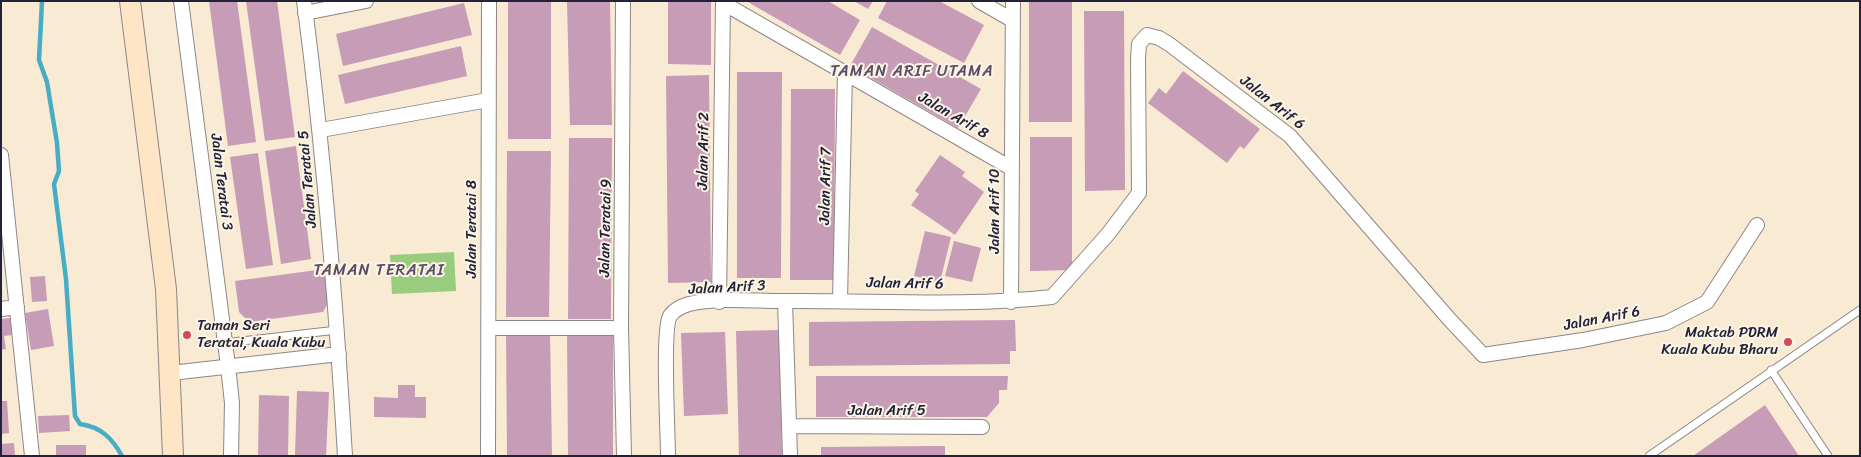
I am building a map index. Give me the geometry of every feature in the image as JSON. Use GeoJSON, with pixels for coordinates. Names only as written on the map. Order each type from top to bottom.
{"type":"FeatureCollection","features":[{"type":"Feature","properties":{"kind":"main road"},"geometry":{"type":"LineString","coordinates":[[130,1],[166,289],[173,456]]}},
{"type":"Feature","properties":{"kind":"street","name":"Jalan Teratai 3"},"geometry":{"type":"LineString","coordinates":[[181,1],[228,366],[232,403],[231,456]]}},
{"type":"Feature","properties":{"kind":"street"},"geometry":{"type":"LineString","coordinates":[[305,7],[366,1]]}},
{"type":"Feature","properties":{"kind":"street","name":"Jalan Teratai 8"},"geometry":{"type":"LineString","coordinates":[[488,456],[489,1]]}},
{"type":"Feature","properties":{"kind":"street","name":"Jalan Teratai 9"},"geometry":{"type":"LineString","coordinates":[[623,1],[621,328],[624,456]]}},
{"type":"Feature","properties":{"kind":"street"},"geometry":{"type":"LineString","coordinates":[[979,1],[1012,20]]}},
{"type":"Feature","properties":{"kind":"street","name":"Jalan Arif 10"},"geometry":{"type":"LineString","coordinates":[[1011,302],[1013,1]]}},
{"type":"Feature","properties":{"kind":"street","name":"Jalan Arif 8"},"geometry":{"type":"LineString","coordinates":[[723,2],[1011,168]]}},
{"type":"Feature","properties":{"kind":"street","name":"Jalan Arif 2"},"geometry":{"type":"LineString","coordinates":[[719,302],[723,2]]}},
{"type":"Feature","properties":{"kind":"street","name":"Jalan Teratai 5"},"geometry":{"type":"LineString","coordinates":[[305,7],[321,130],[339,354],[345,456]]}},
{"type":"Feature","properties":{"kind":"street","name":"Jalan Arif 6"},"geometry":{"type":"LineString","coordinates":[[840,300],[1011,302],[1052,297],[1108,234],[1139,193],[1138,59],[1139,44],[1146,35],[1159,38],[1169,44],[1290,136],[1450,320],[1483,355],[1583,340],[1666,323],[1707,302],[1757,225]]}},
{"type":"Feature","properties":{"kind":"street","name":"Jalan Arif 7"},"geometry":{"type":"LineString","coordinates":[[840,300],[845,73]]}},
{"type":"Feature","properties":{"kind":"street"},"geometry":{"type":"LineString","coordinates":[[321,130],[488,100]]}},
{"type":"Feature","properties":{"kind":"street"},"geometry":{"type":"LineString","coordinates":[[1,155],[32,456]]}},
{"type":"Feature","properties":{"kind":"street","name":"Jalan Arif 3"},"geometry":{"type":"LineString","coordinates":[[668,456],[666,341],[669,317],[677,309],[689,304],[719,302],[840,300]]}},
{"type":"Feature","properties":{"kind":"street"},"geometry":{"type":"LineString","coordinates":[[785,301],[791,426],[790,456]]}},
{"type":"Feature","properties":{"kind":"street"},"geometry":{"type":"LineString","coordinates":[[1,310],[17,308]]}},
{"type":"Feature","properties":{"kind":"street"},"geometry":{"type":"LineString","coordinates":[[488,328],[621,328]]}},
{"type":"Feature","properties":{"kind":"street"},"geometry":{"type":"LineString","coordinates":[[171,373],[339,354]]}},
{"type":"Feature","properties":{"kind":"street","name":"Jalan Arif 5"},"geometry":{"type":"LineString","coordinates":[[791,426],[982,427]]}},
{"type":"Feature","properties":{"kind":"lane"},"geometry":{"type":"LineString","coordinates":[[1649,456],[1860,310]]}},
{"type":"Feature","properties":{"kind":"lane"},"geometry":{"type":"LineString","coordinates":[[224,342],[337,330]]}},
{"type":"Feature","properties":{"kind":"lane"},"geometry":{"type":"LineString","coordinates":[[1771,370],[1828,456]]}},
{"type":"Feature","properties":{"kind":"green space"},"geometry":{"type":"Polygon","coordinates":[[[454,252],[456,291],[392,294],[390,255],[454,252]]]}},
{"type":"Feature","properties":{"kind":"building"},"geometry":{"type":"Polygon","coordinates":[[[209,1],[237,1],[256,142],[228,146],[209,1]]]}},
{"type":"Feature","properties":{"kind":"building"},"geometry":{"type":"Polygon","coordinates":[[[246,1],[277,1],[295,137],[265,141],[246,1]]]}},
{"type":"Feature","properties":{"kind":"building"},"geometry":{"type":"Polygon","coordinates":[[[508,1],[551,1],[551,139],[508,139],[508,1]]]}},
{"type":"Feature","properties":{"kind":"building"},"geometry":{"type":"Polygon","coordinates":[[[567,1],[610,1],[612,125],[570,125],[567,1]]]}},
{"type":"Feature","properties":{"kind":"building"},"geometry":{"type":"Polygon","coordinates":[[[668,1],[711,1],[711,65],[668,64],[668,1]]]}},
{"type":"Feature","properties":{"kind":"building"},"geometry":{"type":"Polygon","coordinates":[[[746,1],[828,1],[860,20],[840,55],[746,1]]]}},
{"type":"Feature","properties":{"kind":"building"},"geometry":{"type":"Polygon","coordinates":[[[854,1],[873,1],[868,9],[854,1]]]}},
{"type":"Feature","properties":{"kind":"building"},"geometry":{"type":"Polygon","coordinates":[[[887,1],[939,1],[984,25],[964,63],[878,18],[887,1]]]}},
{"type":"Feature","properties":{"kind":"building"},"geometry":{"type":"Polygon","coordinates":[[[1029,1],[1072,1],[1072,122],[1029,122],[1029,1]]]}},
{"type":"Feature","properties":{"kind":"building"},"geometry":{"type":"Polygon","coordinates":[[[464,3],[472,35],[343,66],[336,34],[464,3]]]}},
{"type":"Feature","properties":{"kind":"building"},"geometry":{"type":"Polygon","coordinates":[[[1084,11],[1124,11],[1125,190],[1085,191],[1084,11]]]}},
{"type":"Feature","properties":{"kind":"building"},"geometry":{"type":"Polygon","coordinates":[[[872,27],[981,89],[958,128],[850,66],[872,27]]]}},
{"type":"Feature","properties":{"kind":"building"},"geometry":{"type":"Polygon","coordinates":[[[461,46],[467,76],[345,104],[338,75],[461,46]]]}},
{"type":"Feature","properties":{"kind":"building"},"geometry":{"type":"Polygon","coordinates":[[[1183,71],[1260,129],[1244,149],[1240,146],[1227,163],[1148,103],[1159,88],[1166,94],[1183,71]]]}},
{"type":"Feature","properties":{"kind":"building"},"geometry":{"type":"Polygon","coordinates":[[[737,72],[782,72],[781,278],[737,278],[737,72]]]}},
{"type":"Feature","properties":{"kind":"building"},"geometry":{"type":"Polygon","coordinates":[[[709,75],[711,282],[668,283],[666,76],[709,75]]]}},
{"type":"Feature","properties":{"kind":"building"},"geometry":{"type":"Polygon","coordinates":[[[791,89],[835,89],[834,280],[790,280],[791,89]]]}},
{"type":"Feature","properties":{"kind":"building"},"geometry":{"type":"Polygon","coordinates":[[[1030,137],[1072,137],[1072,270],[1030,271],[1030,137]]]}},
{"type":"Feature","properties":{"kind":"building"},"geometry":{"type":"Polygon","coordinates":[[[569,138],[612,138],[611,319],[568,319],[569,138]]]}},
{"type":"Feature","properties":{"kind":"building"},"geometry":{"type":"Polygon","coordinates":[[[296,146],[311,259],[281,264],[265,151],[296,146]]]}},
{"type":"Feature","properties":{"kind":"building"},"geometry":{"type":"Polygon","coordinates":[[[507,151],[551,151],[549,317],[506,317],[507,151]]]}},
{"type":"Feature","properties":{"kind":"building"},"geometry":{"type":"Polygon","coordinates":[[[258,153],[273,265],[246,269],[230,157],[258,153]]]}},
{"type":"Feature","properties":{"kind":"building"},"geometry":{"type":"Polygon","coordinates":[[[940,155],[965,172],[962,176],[984,192],[955,235],[911,205],[919,194],[915,191],[940,155]]]}},
{"type":"Feature","properties":{"kind":"building"},"geometry":{"type":"Polygon","coordinates":[[[925,231],[951,237],[940,282],[914,276],[925,231]]]}},
{"type":"Feature","properties":{"kind":"building"},"geometry":{"type":"Polygon","coordinates":[[[954,241],[981,248],[972,282],[945,276],[954,241]]]}},
{"type":"Feature","properties":{"kind":"building"},"geometry":{"type":"Polygon","coordinates":[[[325,269],[329,301],[323,312],[249,322],[239,312],[235,281],[325,269]]]}},
{"type":"Feature","properties":{"kind":"building"},"geometry":{"type":"Polygon","coordinates":[[[45,276],[47,301],[32,302],[30,277],[45,276]]]}},
{"type":"Feature","properties":{"kind":"building"},"geometry":{"type":"Polygon","coordinates":[[[48,309],[54,346],[31,350],[25,313],[48,309]]]}},
{"type":"Feature","properties":{"kind":"building"},"geometry":{"type":"Polygon","coordinates":[[[10,318],[12,335],[4,336],[6,349],[1,350],[1,319],[10,318]]]}},
{"type":"Feature","properties":{"kind":"building"},"geometry":{"type":"Polygon","coordinates":[[[1015,320],[1016,351],[1010,351],[1010,364],[809,366],[809,322],[1015,320]]]}},
{"type":"Feature","properties":{"kind":"building"},"geometry":{"type":"Polygon","coordinates":[[[779,330],[782,456],[739,456],[736,331],[779,330]]]}},
{"type":"Feature","properties":{"kind":"building"},"geometry":{"type":"Polygon","coordinates":[[[506,331],[550,331],[552,456],[507,456],[506,331]]]}},
{"type":"Feature","properties":{"kind":"building"},"geometry":{"type":"Polygon","coordinates":[[[613,331],[613,456],[568,456],[567,332],[613,331]]]}},
{"type":"Feature","properties":{"kind":"building"},"geometry":{"type":"Polygon","coordinates":[[[725,332],[728,414],[684,416],[681,333],[725,332]]]}},
{"type":"Feature","properties":{"kind":"building"},"geometry":{"type":"Polygon","coordinates":[[[816,376],[1008,376],[1007,390],[999,390],[999,403],[987,417],[816,417],[816,376]]]}},
{"type":"Feature","properties":{"kind":"building"},"geometry":{"type":"Polygon","coordinates":[[[398,385],[415,385],[415,397],[426,397],[426,418],[374,417],[374,397],[398,398],[398,385]]]}},
{"type":"Feature","properties":{"kind":"building"},"geometry":{"type":"Polygon","coordinates":[[[297,391],[329,392],[326,456],[295,456],[297,391]]]}},
{"type":"Feature","properties":{"kind":"building"},"geometry":{"type":"Polygon","coordinates":[[[259,395],[289,396],[288,456],[258,456],[259,395]]]}},
{"type":"Feature","properties":{"kind":"building"},"geometry":{"type":"Polygon","coordinates":[[[1,401],[7,401],[9,433],[1,434],[1,401]]]}},
{"type":"Feature","properties":{"kind":"building"},"geometry":{"type":"Polygon","coordinates":[[[1765,405],[1799,456],[1693,456],[1765,405]]]}},
{"type":"Feature","properties":{"kind":"building"},"geometry":{"type":"Polygon","coordinates":[[[69,415],[70,431],[39,433],[38,416],[69,415]]]}},
{"type":"Feature","properties":{"kind":"building"},"geometry":{"type":"Polygon","coordinates":[[[14,443],[15,456],[1,456],[1,444],[14,443]]]}},
{"type":"Feature","properties":{"kind":"building"},"geometry":{"type":"Polygon","coordinates":[[[56,445],[86,445],[86,456],[56,456],[56,445]]]}},
{"type":"Feature","properties":{"kind":"building"},"geometry":{"type":"Polygon","coordinates":[[[945,446],[945,456],[821,456],[821,447],[945,446]]]}},
{"type":"Feature","properties":{"kind":"waterway"},"geometry":{"type":"LineString","coordinates":[[42,1],[39,60],[47,82],[57,143],[59,171],[54,184],[66,279],[75,416],[80,424],[87,425],[105,434],[122,456]]}},
{"type":"Feature","properties":{"kind":"place","name":"Taman Seri Teratai, Kuala Kubu"},"geometry":{"type":"Point","coordinates":[187,335]}},
{"type":"Feature","properties":{"kind":"place","name":"Maktab PDRM Kuala Kubu Bharu"},"geometry":{"type":"Point","coordinates":[1788,342]}},
{"type":"Feature","properties":{"kind":"district","name":"TAMAN ARIF UTAMA"},"geometry":{"type":"Point","coordinates":[912,72]}},
{"type":"Feature","properties":{"kind":"district","name":"TAMAN TERATAI"},"geometry":{"type":"Point","coordinates":[379,271]}}]}
